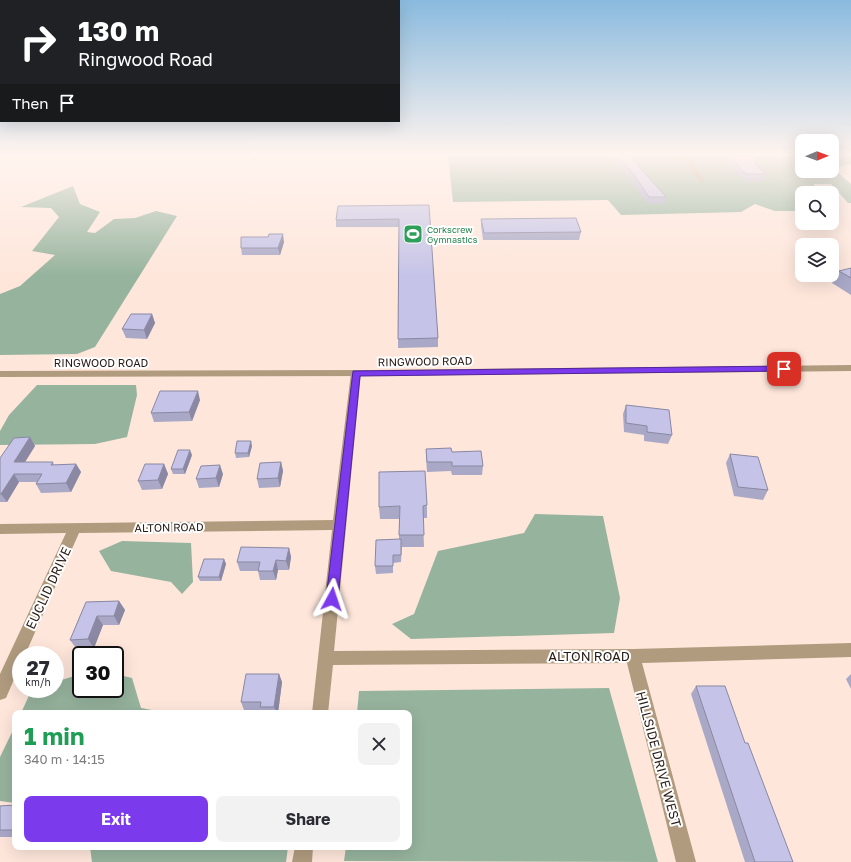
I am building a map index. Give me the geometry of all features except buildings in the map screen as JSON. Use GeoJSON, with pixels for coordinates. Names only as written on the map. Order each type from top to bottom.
{"type":"FeatureCollection","features":[{"type":"Feature","properties":{"kind":"street","name":"RINGWOOD ROAD"},"geometry":{"type":"LineString","coordinates":[[0,374],[356,373],[851,368]]}},
{"type":"Feature","properties":{"kind":"street"},"geometry":{"type":"LineString","coordinates":[[320,710],[356,373]]}},
{"type":"Feature","properties":{"kind":"street","name":"ALTON ROAD"},"geometry":{"type":"LineString","coordinates":[[0,529],[339,525]]}},
{"type":"Feature","properties":{"kind":"street","name":"EUCLID DRIVE"},"geometry":{"type":"LineString","coordinates":[[0,692],[75,528]]}},
{"type":"Feature","properties":{"kind":"street","name":"ALTON ROAD"},"geometry":{"type":"LineString","coordinates":[[326,658],[633,656],[851,650]]}},
{"type":"Feature","properties":{"kind":"street","name":"HILLSIDE DRIVE WEST"},"geometry":{"type":"LineString","coordinates":[[633,656],[686,862]]}},
{"type":"Feature","properties":{"kind":"street"},"geometry":{"type":"LineString","coordinates":[[302,862],[304,850]]}},
{"type":"Feature","properties":{"kind":"green space"},"geometry":{"type":"Polygon","coordinates":[[[50,195],[77,195],[80,204],[100,212],[87,232],[95,233],[114,219],[135,218],[156,211],[177,216],[95,347],[77,354],[0,355],[0,294],[20,286],[55,255],[32,251],[59,217],[51,208],[21,207],[50,195]]]}},
{"type":"Feature","properties":{"kind":"green space"},"geometry":{"type":"Polygon","coordinates":[[[452,195],[795,195],[795,211],[775,211],[755,204],[741,212],[621,215],[608,200],[453,202],[452,195]]]}},
{"type":"Feature","properties":{"kind":"green space"},"geometry":{"type":"Polygon","coordinates":[[[841,195],[851,195],[851,203],[848,203],[841,195]]]}},
{"type":"Feature","properties":{"kind":"green space"},"geometry":{"type":"Polygon","coordinates":[[[37,385],[136,385],[137,395],[127,437],[95,444],[0,445],[0,431],[9,415],[37,385]]]}},
{"type":"Feature","properties":{"kind":"green space"},"geometry":{"type":"Polygon","coordinates":[[[535,514],[603,516],[620,598],[614,633],[411,639],[392,624],[414,614],[438,551],[524,533],[535,514]]]}},
{"type":"Feature","properties":{"kind":"green space"},"geometry":{"type":"Polygon","coordinates":[[[122,541],[191,543],[193,582],[182,594],[171,582],[111,571],[99,551],[122,541]]]}},
{"type":"Feature","properties":{"kind":"green space"},"geometry":{"type":"Polygon","coordinates":[[[124,676],[132,678],[141,708],[152,710],[22,710],[28,698],[64,698],[64,679],[72,677],[72,698],[124,698],[124,676]]]}},
{"type":"Feature","properties":{"kind":"green space"},"geometry":{"type":"Polygon","coordinates":[[[609,688],[658,862],[344,861],[346,850],[412,850],[412,710],[357,710],[359,691],[609,688]]]}},
{"type":"Feature","properties":{"kind":"green space"},"geometry":{"type":"Polygon","coordinates":[[[12,732],[12,803],[0,801],[0,757],[12,732]]]}},
{"type":"Feature","properties":{"kind":"green space"},"geometry":{"type":"Polygon","coordinates":[[[90,850],[288,850],[286,862],[92,862],[90,850]]]}},
{"type":"Feature","properties":{"kind":"place","name":"Corkscrew Gymnastics"},"geometry":{"type":"Point","coordinates":[413,234]}},
{"type":"Feature","properties":{"kind":"route"},"geometry":{"type":"LineString","coordinates":[[332,599],[356,373],[784,369]]}}]}
